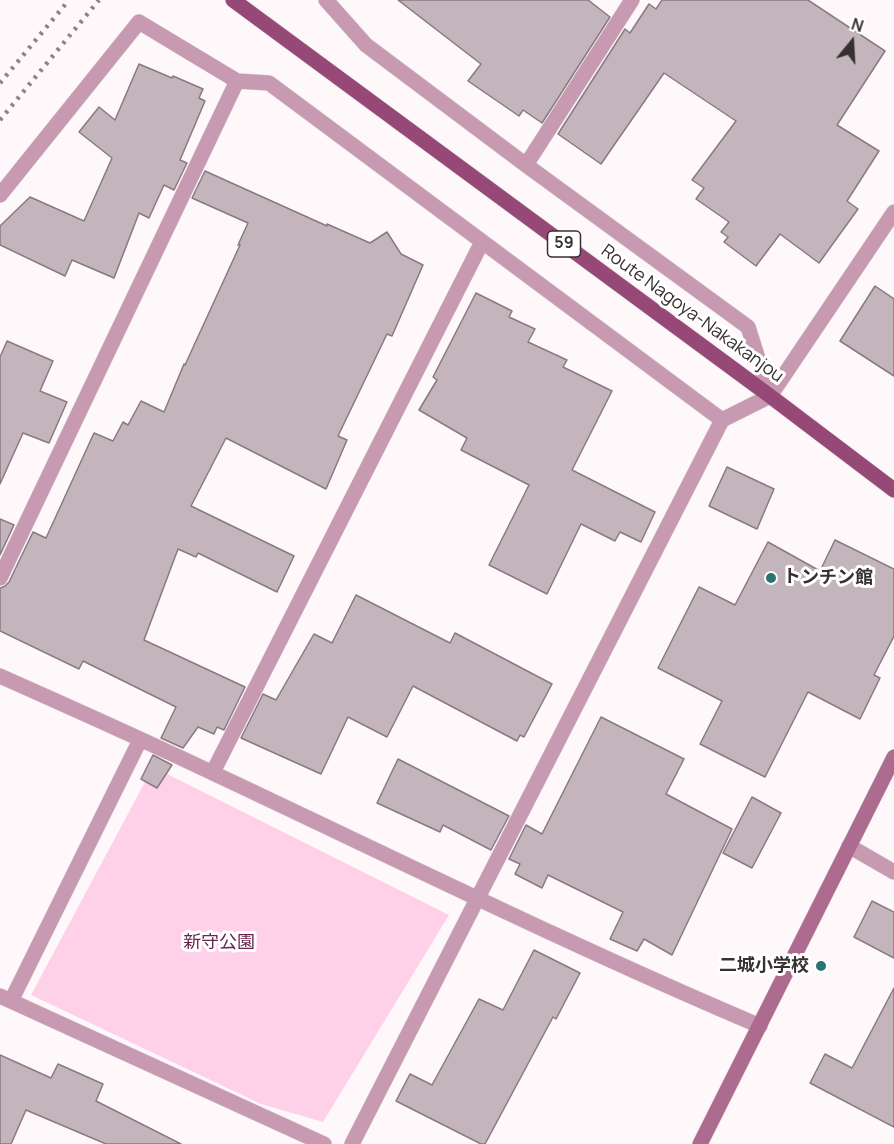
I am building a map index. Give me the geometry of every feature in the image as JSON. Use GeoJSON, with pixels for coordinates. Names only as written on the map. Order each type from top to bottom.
{"type":"FeatureCollection","features":[{"type":"Feature","properties":{"kind":"main road","name":"Route Nagoya-Nakakanjou"},"geometry":{"type":"LineString","coordinates":[[233,0],[894,490]]}},
{"type":"Feature","properties":{"kind":"street"},"geometry":{"type":"LineString","coordinates":[[326,0],[366,45],[748,327],[770,396]]}},
{"type":"Feature","properties":{"kind":"street"},"geometry":{"type":"LineString","coordinates":[[526,165],[632,0]]}},
{"type":"Feature","properties":{"kind":"street"},"geometry":{"type":"LineString","coordinates":[[0,195],[139,22],[237,81],[268,83],[723,420]]}},
{"type":"Feature","properties":{"kind":"street"},"geometry":{"type":"LineString","coordinates":[[0,578],[237,81]]}},
{"type":"Feature","properties":{"kind":"street"},"geometry":{"type":"LineString","coordinates":[[352,1144],[723,420],[770,396],[894,212]]}},
{"type":"Feature","properties":{"kind":"street"},"geometry":{"type":"LineString","coordinates":[[213,772],[482,242]]}},
{"type":"Feature","properties":{"kind":"street"},"geometry":{"type":"LineString","coordinates":[[0,676],[213,772],[712,1006],[760,1026]]}},
{"type":"Feature","properties":{"kind":"street"},"geometry":{"type":"LineString","coordinates":[[140,740],[6,998],[324,1144]]}},
{"type":"Feature","properties":{"kind":"street"},"geometry":{"type":"LineString","coordinates":[[700,1144],[894,757]]}},
{"type":"Feature","properties":{"kind":"street"},"geometry":{"type":"LineString","coordinates":[[849,846],[894,872]]}},
{"type":"Feature","properties":{"kind":"green space","name":"新守公園"},"geometry":{"type":"Polygon","coordinates":[[[153,767],[449,915],[323,1122],[261,1104],[31,995],[153,767]]]}},
{"type":"Feature","properties":{"kind":"building"},"geometry":{"type":"Polygon","coordinates":[[[398,0],[588,0],[610,17],[542,123],[523,110],[519,116],[468,81],[481,64],[398,0]]]}},
{"type":"Feature","properties":{"kind":"building"},"geometry":{"type":"Polygon","coordinates":[[[662,0],[808,0],[885,51],[837,125],[879,151],[847,201],[858,209],[819,263],[780,234],[756,266],[724,242],[728,237],[721,232],[729,222],[696,199],[704,188],[692,180],[736,121],[664,73],[601,164],[558,134],[625,29],[630,33],[649,4],[656,9],[662,0]]]}},
{"type":"Feature","properties":{"kind":"building"},"geometry":{"type":"Polygon","coordinates":[[[139,64],[203,89],[199,98],[205,101],[180,160],[187,163],[174,190],[164,185],[149,218],[139,213],[114,278],[72,260],[65,276],[0,245],[0,226],[30,197],[84,221],[112,158],[79,132],[99,107],[115,120],[139,64]]]}},
{"type":"Feature","properties":{"kind":"building"},"geometry":{"type":"Polygon","coordinates":[[[205,171],[370,243],[387,232],[401,254],[423,265],[392,336],[387,334],[338,436],[347,440],[326,489],[226,438],[191,506],[294,556],[277,592],[198,553],[196,557],[178,549],[144,640],[245,687],[224,730],[217,727],[214,734],[198,727],[183,748],[161,738],[176,707],[83,661],[79,669],[0,631],[0,588],[9,582],[33,532],[46,538],[94,433],[113,441],[123,422],[128,425],[141,401],[164,412],[248,223],[192,198],[205,171]]]}},
{"type":"Feature","properties":{"kind":"building"},"geometry":{"type":"Polygon","coordinates":[[[875,286],[894,299],[894,376],[840,341],[875,286]]]}},
{"type":"Feature","properties":{"kind":"building"},"geometry":{"type":"Polygon","coordinates":[[[476,293],[512,311],[509,317],[535,329],[528,342],[567,360],[563,367],[612,391],[572,470],[655,512],[641,542],[620,532],[615,541],[581,524],[547,594],[489,565],[529,485],[461,450],[467,438],[419,410],[437,380],[433,377],[476,293]]]}},
{"type":"Feature","properties":{"kind":"building"},"geometry":{"type":"Polygon","coordinates":[[[7,341],[53,361],[40,391],[67,402],[49,443],[23,433],[0,484],[0,357],[7,341]]]}},
{"type":"Feature","properties":{"kind":"building"},"geometry":{"type":"Polygon","coordinates":[[[727,467],[774,489],[757,529],[709,506],[727,467]]]}},
{"type":"Feature","properties":{"kind":"building"},"geometry":{"type":"Polygon","coordinates":[[[0,519],[14,525],[0,555],[0,519]]]}},
{"type":"Feature","properties":{"kind":"building"},"geometry":{"type":"Polygon","coordinates":[[[835,540],[894,569],[894,636],[874,675],[880,678],[860,719],[808,692],[765,777],[700,744],[722,701],[658,668],[699,587],[735,605],[768,542],[820,571],[835,540]]]}},
{"type":"Feature","properties":{"kind":"building"},"geometry":{"type":"Polygon","coordinates":[[[356,595],[450,643],[455,633],[552,684],[524,737],[520,735],[517,741],[413,686],[387,737],[348,717],[321,774],[241,738],[263,694],[276,700],[314,634],[332,643],[356,595]]]}},
{"type":"Feature","properties":{"kind":"building"},"geometry":{"type":"Polygon","coordinates":[[[601,717],[684,759],[666,794],[732,829],[672,955],[644,939],[637,951],[610,939],[623,912],[548,875],[542,888],[515,874],[520,864],[509,859],[526,825],[542,834],[601,717]]]}},
{"type":"Feature","properties":{"kind":"building"},"geometry":{"type":"Polygon","coordinates":[[[153,755],[172,765],[157,788],[141,779],[153,755]]]}},
{"type":"Feature","properties":{"kind":"building"},"geometry":{"type":"Polygon","coordinates":[[[398,759],[509,816],[491,850],[443,825],[440,832],[377,803],[398,759]]]}},
{"type":"Feature","properties":{"kind":"building"},"geometry":{"type":"Polygon","coordinates":[[[752,797],[781,813],[752,868],[723,853],[752,797]]]}},
{"type":"Feature","properties":{"kind":"building"},"geometry":{"type":"Polygon","coordinates":[[[872,901],[894,912],[894,958],[854,937],[872,901]]]}},
{"type":"Feature","properties":{"kind":"building"},"geometry":{"type":"Polygon","coordinates":[[[534,950],[580,973],[556,1019],[553,1017],[485,1144],[396,1101],[410,1074],[432,1085],[479,999],[503,1010],[534,950]]]}},
{"type":"Feature","properties":{"kind":"building"},"geometry":{"type":"Polygon","coordinates":[[[894,988],[894,1127],[810,1083],[825,1054],[852,1068],[894,988]]]}},
{"type":"Feature","properties":{"kind":"building"},"geometry":{"type":"Polygon","coordinates":[[[0,1055],[51,1078],[58,1064],[103,1084],[96,1101],[181,1144],[106,1144],[26,1110],[11,1144],[0,1144],[0,1055]]]}},
{"type":"Feature","properties":{"kind":"railway"},"geometry":{"type":"LineString","coordinates":[[0,83],[69,0]]}},
{"type":"Feature","properties":{"kind":"railway"},"geometry":{"type":"LineString","coordinates":[[0,120],[99,0]]}},
{"type":"Feature","properties":{"kind":"place","name":"トンチン館"},"geometry":{"type":"Point","coordinates":[771,578]}},
{"type":"Feature","properties":{"kind":"place","name":"二城小学校"},"geometry":{"type":"Point","coordinates":[821,966]}}]}
